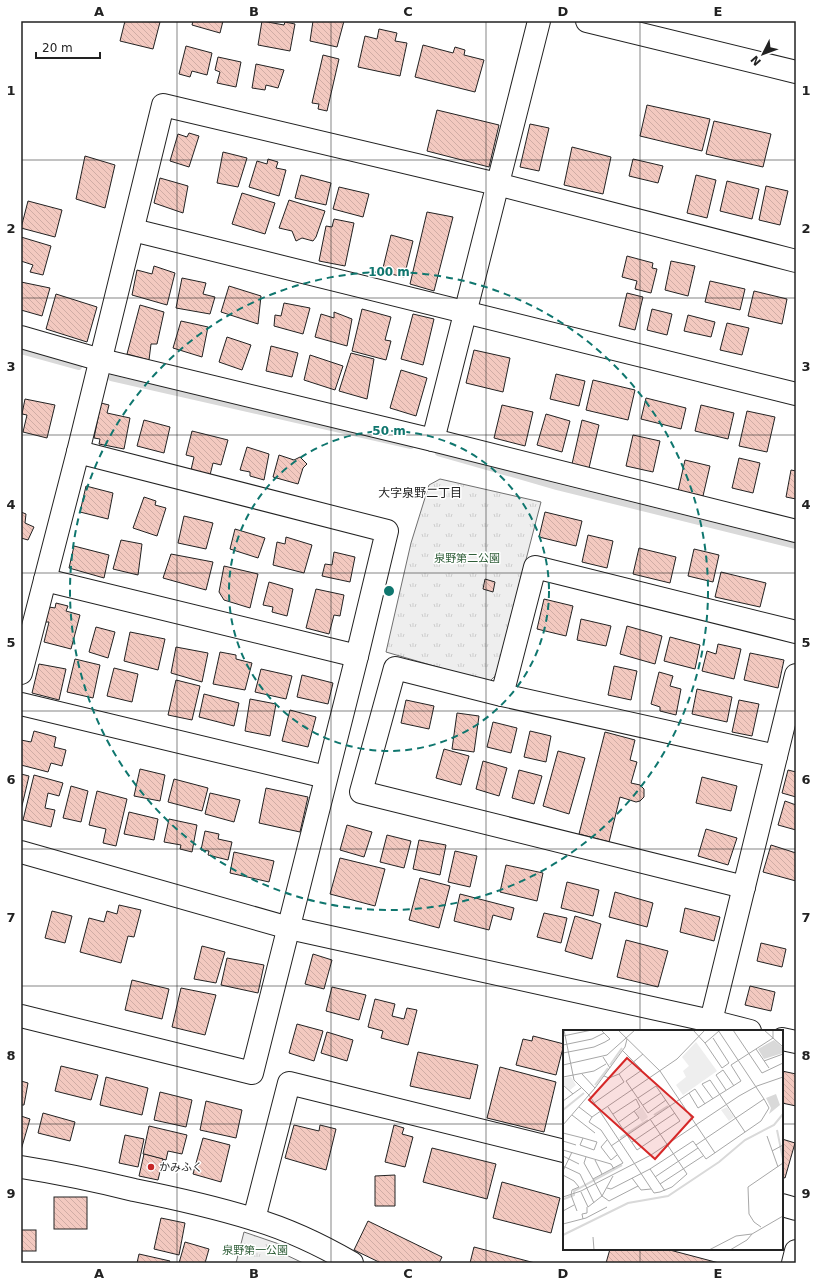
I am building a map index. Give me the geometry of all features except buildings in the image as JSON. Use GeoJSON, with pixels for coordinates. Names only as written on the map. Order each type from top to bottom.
{"type":"FeatureCollection","features":[{"type":"Feature","properties":{"kind":"street"},"geometry":{"type":"LineString","coordinates":[[432,440],[539,21]]}},
{"type":"Feature","properties":{"kind":"street"},"geometry":{"type":"LineString","coordinates":[[587,21],[796,72]]}},
{"type":"Feature","properties":{"kind":"street"},"geometry":{"type":"LineString","coordinates":[[21,673],[101,360],[163,105],[497,184],[796,261]]}},
{"type":"Feature","properties":{"kind":"street"},"geometry":{"type":"LineString","coordinates":[[133,230],[796,394]]}},
{"type":"Feature","properties":{"kind":"street"},"geometry":{"type":"LineString","coordinates":[[21,337],[101,360],[432,440],[796,531]]}},
{"type":"Feature","properties":{"kind":"street"},"geometry":{"type":"LineString","coordinates":[[21,1016],[252,1073],[387,531],[78,452]]}},
{"type":"Feature","properties":{"kind":"street"},"geometry":{"type":"LineString","coordinates":[[502,695],[535,567],[796,632]]}},
{"type":"Feature","properties":{"kind":"street"},"geometry":{"type":"LineString","coordinates":[[45,580],[357,656]]}},
{"type":"Feature","properties":{"kind":"street"},"geometry":{"type":"LineString","coordinates":[[744,887],[361,792],[395,668],[502,695],[776,756]]}},
{"type":"Feature","properties":{"kind":"street"},"geometry":{"type":"LineString","coordinates":[[711,1021],[796,675]]}},
{"type":"Feature","properties":{"kind":"street"},"geometry":{"type":"LineString","coordinates":[[21,704],[326,777]]}},
{"type":"Feature","properties":{"kind":"street"},"geometry":{"type":"LineString","coordinates":[[21,852],[289,928],[746,1030]]}},
{"type":"Feature","properties":{"kind":"street"},"geometry":{"type":"LineString","coordinates":[[783,1039],[796,1042]]}},
{"type":"Feature","properties":{"kind":"street"},"geometry":{"type":"LineString","coordinates":[[254,1219],[289,1083],[563,1151]]}},
{"type":"Feature","properties":{"kind":"street"},"geometry":{"type":"LineString","coordinates":[[21,1167],[49,1171],[182,1200],[254,1219],[304,1239],[352,1263]]}},
{"type":"Feature","properties":{"kind":"street"},"geometry":{"type":"LineString","coordinates":[[783,1205],[796,1209]]}},
{"type":"Feature","properties":{"kind":"street"},"geometry":{"type":"LineString","coordinates":[[793,1263],[796,1251]]}},
{"type":"Feature","properties":{"kind":"green space","name":"泉野第二公園"},"geometry":{"type":"Polygon","coordinates":[[[440,479],[541,502],[496,675],[489,682],[386,652],[411,543],[429,485],[440,479]]]}},
{"type":"Feature","properties":{"kind":"green space","name":"泉野第一公園"},"geometry":{"type":"Polygon","coordinates":[[[244,1232],[285,1246],[282,1253],[303,1263],[236,1263],[244,1232]]]}},
{"type":"Feature","properties":{"kind":"waterway"},"geometry":{"type":"LineString","coordinates":[[21,351],[79,367]]}},
{"type":"Feature","properties":{"kind":"waterway"},"geometry":{"type":"LineString","coordinates":[[111,378],[411,446]]}},
{"type":"Feature","properties":{"kind":"waterway"},"geometry":{"type":"LineString","coordinates":[[438,453],[557,487],[796,546]]}},
{"type":"Feature","properties":{"kind":"place","name":"かみふく"},"geometry":{"type":"Point","coordinates":[151,1167]}},
{"type":"Feature","properties":{"kind":"district","name":"大字泉野二丁目"},"geometry":{"type":"Point","coordinates":[420,493]}}]}
